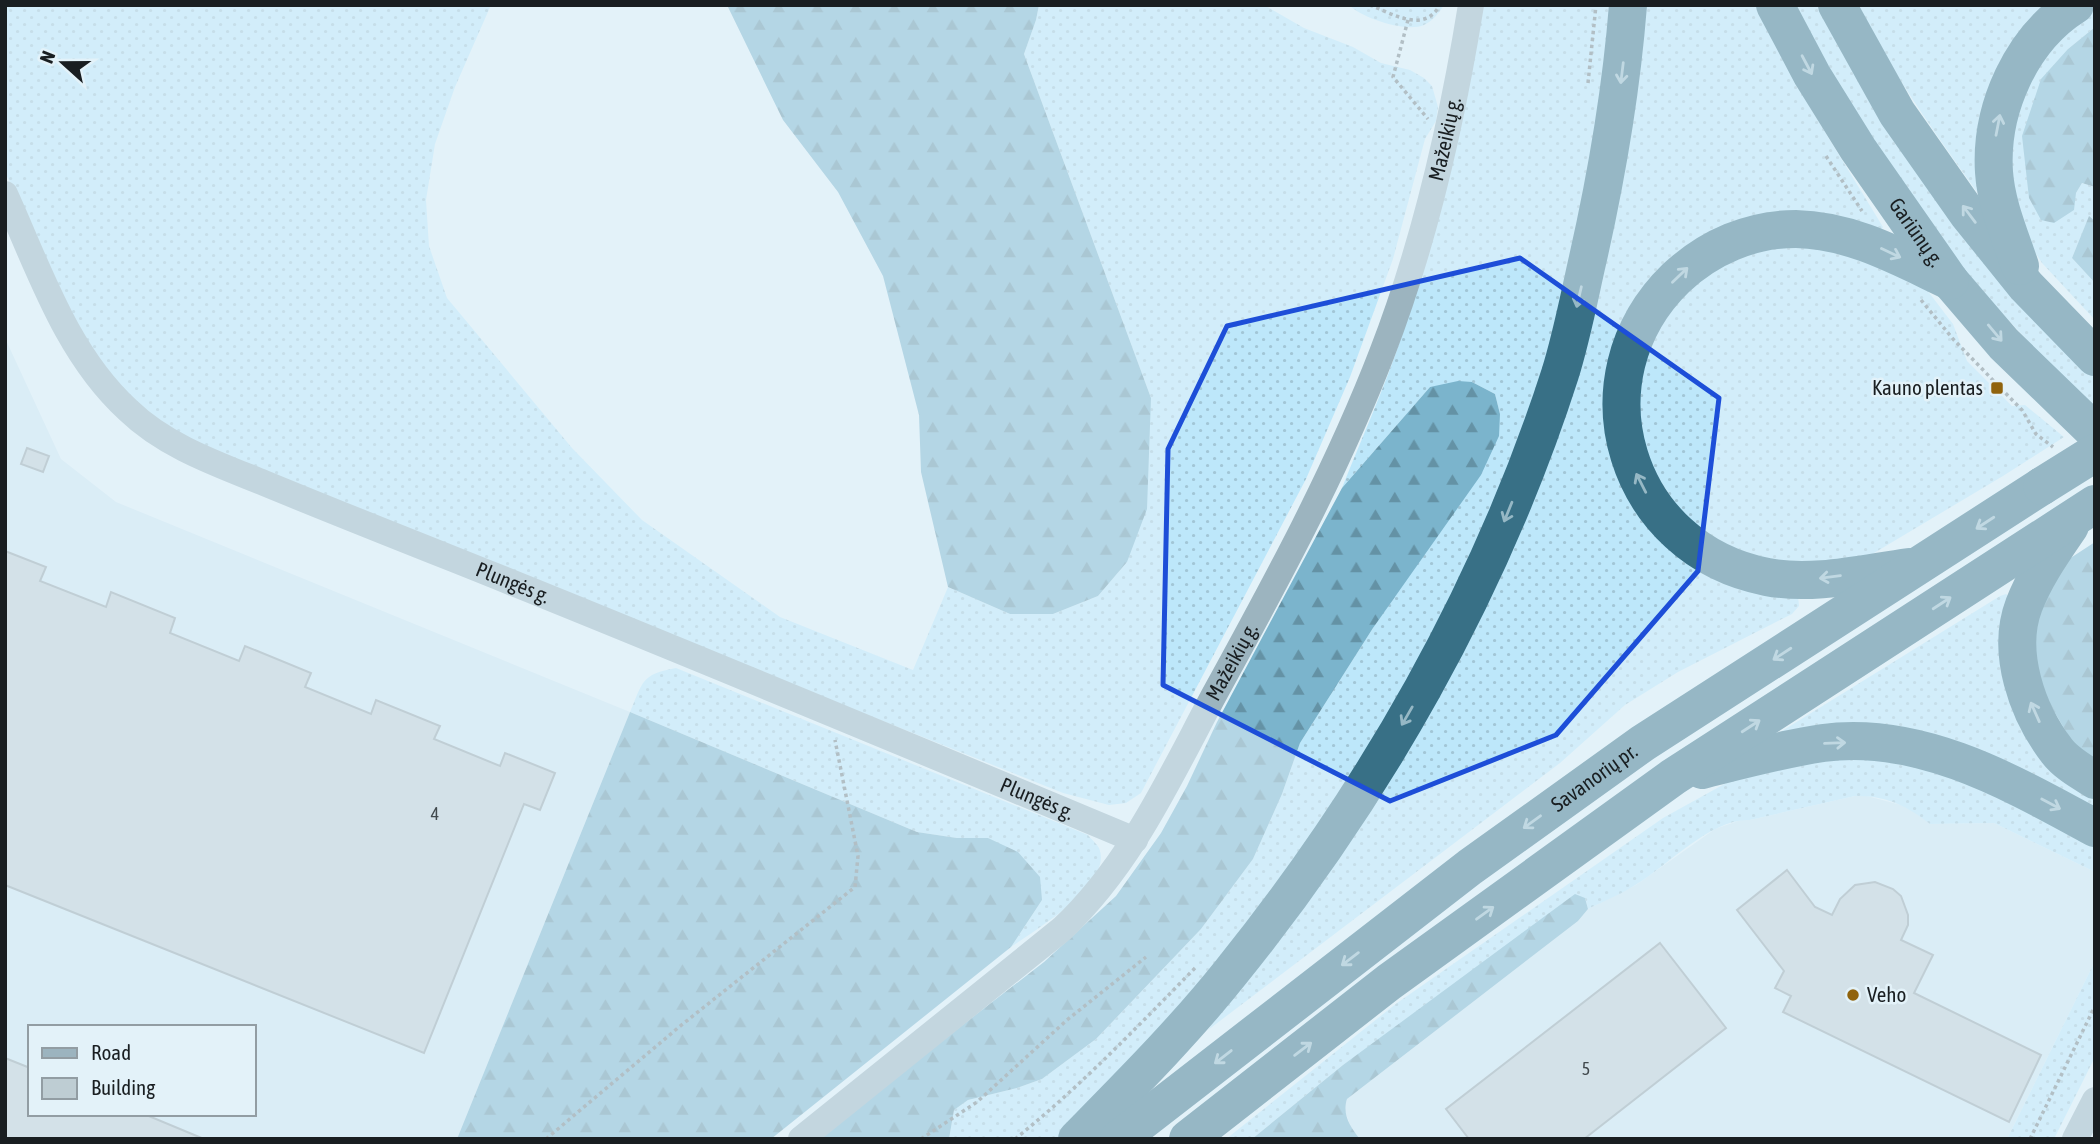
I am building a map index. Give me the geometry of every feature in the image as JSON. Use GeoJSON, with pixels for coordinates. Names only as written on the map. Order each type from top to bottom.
{"type":"FeatureCollection","features":[{"type":"Feature","properties":{"kind":"highway"},"geometry":{"type":"LineString","coordinates":[[1077,1139],[1204,1003],[1272,920],[1360,795],[1452,634],[1507,515],[1561,371],[1610,153],[1622,74],[1628,5]]}},
{"type":"Feature","properties":{"kind":"highway","name":"Gariūnų g."},"geometry":{"type":"LineString","coordinates":[[1775,5],[1812,75],[1857,149],[1950,281],[2004,344],[2095,432]]}},
{"type":"Feature","properties":{"kind":"highway"},"geometry":{"type":"LineString","coordinates":[[1837,5],[1897,113],[1968,214],[2026,286],[2095,357]]}},
{"type":"Feature","properties":{"kind":"highway"},"geometry":{"type":"LineString","coordinates":[[2026,286],[1997,196],[1994,172],[1997,132],[2004,100],[2023,58],[2049,26],[2075,5]]}},
{"type":"Feature","properties":{"kind":"highway"},"geometry":{"type":"LineString","coordinates":[[1922,565],[1792,580],[1744,572],[1704,554],[1671,528],[1640,484],[1624,435],[1622,387],[1633,340],[1655,302],[1687,268],[1706,254],[1749,236],[1773,230],[1799,229],[1840,234],[1869,243],[1950,281]]}},
{"type":"Feature","properties":{"kind":"highway","name":"Savanorių pr."},"geometry":{"type":"LineString","coordinates":[[1119,1139],[1459,875],[1632,751],[2095,453]]}},
{"type":"Feature","properties":{"kind":"highway"},"geometry":{"type":"LineString","coordinates":[[1188,1139],[1389,982],[1673,777],[2086,510]]}},
{"type":"Feature","properties":{"kind":"highway"},"geometry":{"type":"LineString","coordinates":[[2086,510],[2033,584],[2022,608],[2016,643],[2020,673],[2043,730],[2058,753],[2095,780]]}},
{"type":"Feature","properties":{"kind":"highway"},"geometry":{"type":"LineString","coordinates":[[1673,777],[1824,743],[1873,741],[1932,751],[1984,772],[2095,828]]}},
{"type":"Feature","properties":{"kind":"street","name":"Mažeikių g."},"geometry":{"type":"LineString","coordinates":[[801,1139],[1062,929],[1087,905],[1135,840],[1266,600],[1358,414],[1412,267],[1445,139],[1471,5]]}},
{"type":"Feature","properties":{"kind":"street","name":"Plungės g."},"geometry":{"type":"LineString","coordinates":[[5,194],[74,345],[101,383],[129,412],[161,436],[213,462],[830,712],[1135,840]]}},
{"type":"Feature","properties":{"kind":"street"},"geometry":{"type":"LineString","coordinates":[[2075,1139],[2095,1100]]}},
{"type":"Feature","properties":{"kind":"path"},"geometry":{"type":"LineString","coordinates":[[1370,5],[1408,20],[1426,19],[1440,5]]}},
{"type":"Feature","properties":{"kind":"path"},"geometry":{"type":"LineString","coordinates":[[1587,95],[1595,5]]}},
{"type":"Feature","properties":{"kind":"path"},"geometry":{"type":"LineString","coordinates":[[1408,20],[1393,76],[1445,139]]}},
{"type":"Feature","properties":{"kind":"path"},"geometry":{"type":"LineString","coordinates":[[546,1139],[680,1027],[855,887],[858,856],[830,712]]}},
{"type":"Feature","properties":{"kind":"path"},"geometry":{"type":"LineString","coordinates":[[921,1139],[977,1102],[1067,1020],[1146,957]]}},
{"type":"Feature","properties":{"kind":"path"},"geometry":{"type":"LineString","coordinates":[[1015,1139],[1049,1112],[1202,960]]}},
{"type":"Feature","properties":{"kind":"path"},"geometry":{"type":"LineString","coordinates":[[2030,1139],[2095,1006]]}},
{"type":"Feature","properties":{"kind":"highlighted area"},"geometry":{"type":"Polygon","coordinates":[[[1520,258],[1719,398],[1698,571],[1556,735],[1390,801],[1163,685],[1168,449],[1227,326],[1520,258]]]}},
{"type":"Feature","properties":{"kind":"shaded area"},"geometry":{"type":"Polygon","coordinates":[[[5,5],[491,5],[455,87],[435,144],[426,200],[429,246],[447,298],[572,448],[642,520],[780,617],[913,670],[948,587],[1010,614],[1053,614],[1098,596],[1127,562],[1151,398],[1024,54],[1039,5],[1264,5],[1304,28],[1353,47],[1381,63],[1410,70],[1424,78],[1432,86],[1438,107],[1436,121],[1425,139],[1393,259],[1350,377],[1306,479],[1141,793],[1126,803],[1109,805],[1063,793],[282,481],[175,432],[136,403],[107,373],[81,334],[5,172],[5,5]]]}},
{"type":"Feature","properties":{"kind":"shaded area"},"geometry":{"type":"Polygon","coordinates":[[[1349,5],[1444,5],[1436,16],[1424,25],[1407,27],[1374,19],[1349,5]]]}},
{"type":"Feature","properties":{"kind":"shaded area"},"geometry":{"type":"Polygon","coordinates":[[[1483,5],[1619,5],[1617,43],[1535,416],[1436,646],[1257,924],[1061,1139],[949,1139],[954,1110],[968,1100],[1042,1079],[1096,1039],[1201,929],[1253,859],[1282,794],[1300,743],[1373,628],[1500,414],[1495,394],[1472,382],[1430,387],[1342,488],[1395,354],[1439,213],[1468,88],[1483,5]]]}},
{"type":"Feature","properties":{"kind":"shaded area"},"geometry":{"type":"Polygon","coordinates":[[[1644,5],[1756,5],[1797,86],[1883,227],[1878,237],[1717,234],[1604,402],[1605,429],[1616,468],[1798,595],[1799,606],[1792,614],[1678,672],[1625,705],[1560,763],[1208,1030],[1370,803],[1494,576],[1644,5]]]}},
{"type":"Feature","properties":{"kind":"shaded area"},"geometry":{"type":"Polygon","coordinates":[[[1793,5],[1821,5],[2095,372],[2095,413],[1961,269],[1888,171],[1793,5]]]}},
{"type":"Feature","properties":{"kind":"shaded area"},"geometry":{"type":"Polygon","coordinates":[[[1858,5],[2058,5],[2035,21],[1989,209],[1903,84],[1858,5]]]}},
{"type":"Feature","properties":{"kind":"shaded area"},"geometry":{"type":"Polygon","coordinates":[[[2095,6],[2095,27],[2068,49],[2076,193],[2082,183],[2095,187],[2095,221],[2089,217],[2072,258],[2095,283],[2095,320],[2042,263],[2019,228],[2006,121],[2058,32],[2095,6]]]}},
{"type":"Feature","properties":{"kind":"shaded area"},"geometry":{"type":"Polygon","coordinates":[[[1814,240],[1924,286],[1953,324],[1967,361],[2012,406],[2025,405],[2064,437],[1869,556],[1827,570],[1703,545],[1634,441],[1640,352],[1661,313],[1727,256],[1814,240]]]}},
{"type":"Feature","properties":{"kind":"shaded area"},"geometry":{"type":"Polygon","coordinates":[[[5,338],[61,459],[116,502],[630,712],[457,1139],[5,1139],[5,338]]]}},
{"type":"Feature","properties":{"kind":"shaded area"},"geometry":{"type":"Polygon","coordinates":[[[2006,594],[2010,597],[2095,791],[2095,820],[2008,773],[1777,734],[2000,596],[2006,594]]]}},
{"type":"Feature","properties":{"kind":"shaded area"},"geometry":{"type":"Polygon","coordinates":[[[676,668],[1088,835],[1099,848],[1101,862],[1095,876],[1070,905],[1011,947],[1042,900],[988,838],[957,838],[917,832],[630,712],[649,677],[676,668]]]}},
{"type":"Feature","properties":{"kind":"shaded area"},"geometry":{"type":"Polygon","coordinates":[[[1908,757],[2095,838],[2095,872],[1994,823],[1930,824],[1904,807],[1876,797],[1855,796],[1736,821],[1706,834],[1631,888],[1588,909],[1585,898],[1343,1065],[1252,1139],[1226,1139],[1397,1003],[1663,818],[1746,772],[1782,761],[1908,757]]]}},
{"type":"Feature","properties":{"kind":"shaded area"},"geometry":{"type":"Polygon","coordinates":[[[1855,796],[1867,796],[1901,805],[1916,812],[1930,824],[1994,823],[2095,872],[2095,961],[2007,1139],[1360,1139],[1351,1128],[1344,1108],[1347,1099],[1578,921],[1588,909],[1636,885],[1715,829],[1741,820],[1855,796]]]}},
{"type":"Feature","properties":{"kind":"shaded area"},"geometry":{"type":"Polygon","coordinates":[[[2095,961],[2095,1057],[2054,1139],[2007,1139],[2095,961]]]}},
{"type":"Feature","properties":{"kind":"green space"},"geometry":{"type":"Polygon","coordinates":[[[727,5],[1039,5],[1024,54],[1151,398],[1147,509],[1127,562],[1098,596],[1053,614],[1010,614],[948,587],[921,472],[919,415],[883,276],[838,192],[783,120],[727,5]]]}},
{"type":"Feature","properties":{"kind":"green space"},"geometry":{"type":"Polygon","coordinates":[[[2095,27],[2095,187],[2082,183],[2076,193],[2074,210],[2054,223],[2041,220],[2029,198],[2022,136],[2041,79],[2068,49],[2095,27]]]}},
{"type":"Feature","properties":{"kind":"green space"},"geometry":{"type":"Polygon","coordinates":[[[2089,216],[2095,221],[2095,283],[2072,258],[2089,216]]]}},
{"type":"Feature","properties":{"kind":"green space"},"geometry":{"type":"Polygon","coordinates":[[[1458,381],[1472,382],[1495,394],[1500,414],[1499,436],[1481,475],[1373,628],[1300,743],[1282,794],[1253,859],[1201,929],[1096,1039],[1042,1079],[968,1100],[954,1110],[949,1139],[815,1139],[1044,962],[1116,896],[1161,833],[1342,488],[1430,387],[1458,381]]]}},
{"type":"Feature","properties":{"kind":"green space"},"geometry":{"type":"Polygon","coordinates":[[[2095,542],[2095,770],[2084,762],[2028,667],[2045,585],[2069,559],[2095,542]]]}},
{"type":"Feature","properties":{"kind":"green space"},"geometry":{"type":"Polygon","coordinates":[[[630,712],[917,832],[957,838],[988,838],[1018,852],[1040,877],[1042,900],[1011,947],[771,1139],[457,1139],[630,712]]]}},
{"type":"Feature","properties":{"kind":"green space"},"geometry":{"type":"Polygon","coordinates":[[[1575,894],[1585,898],[1588,909],[1578,921],[1347,1099],[1348,1120],[1360,1139],[1252,1139],[1343,1065],[1575,894]]]}},
{"type":"Feature","properties":{"kind":"building"},"geometry":{"type":"Polygon","coordinates":[[[27,448],[49,456],[43,472],[21,464],[27,448]]]}},
{"type":"Feature","properties":{"kind":"building"},"geometry":{"type":"Polygon","coordinates":[[[5,551],[46,567],[40,581],[106,607],[111,592],[175,618],[170,633],[239,661],[245,646],[311,673],[305,687],[371,714],[376,700],[440,726],[434,739],[500,766],[505,753],[555,773],[540,810],[524,804],[424,1053],[5,885],[5,551]]]}},
{"type":"Feature","properties":{"kind":"building","name":"Veho"},"geometry":{"type":"Polygon","coordinates":[[[1787,870],[1815,907],[1832,915],[1840,899],[1855,885],[1875,882],[1893,889],[1901,896],[1908,915],[1908,925],[1901,940],[1933,955],[1914,993],[2041,1055],[2009,1122],[1783,1012],[1791,996],[1775,988],[1784,971],[1737,910],[1787,870]]]}},
{"type":"Feature","properties":{"kind":"building"},"geometry":{"type":"Polygon","coordinates":[[[1660,943],[1726,1028],[1584,1139],[1469,1139],[1446,1109],[1660,943]]]}},
{"type":"Feature","properties":{"kind":"building"},"geometry":{"type":"Polygon","coordinates":[[[5,1058],[28,1067],[28,1116],[149,1116],[204,1139],[5,1139],[5,1058]]]}},
{"type":"Feature","properties":{"kind":"place","name":"Kauno plentas"},"geometry":{"type":"Point","coordinates":[1997,388]}},
{"type":"Feature","properties":{"kind":"place","name":"Veho"},"geometry":{"type":"Point","coordinates":[1853,995]}}]}
